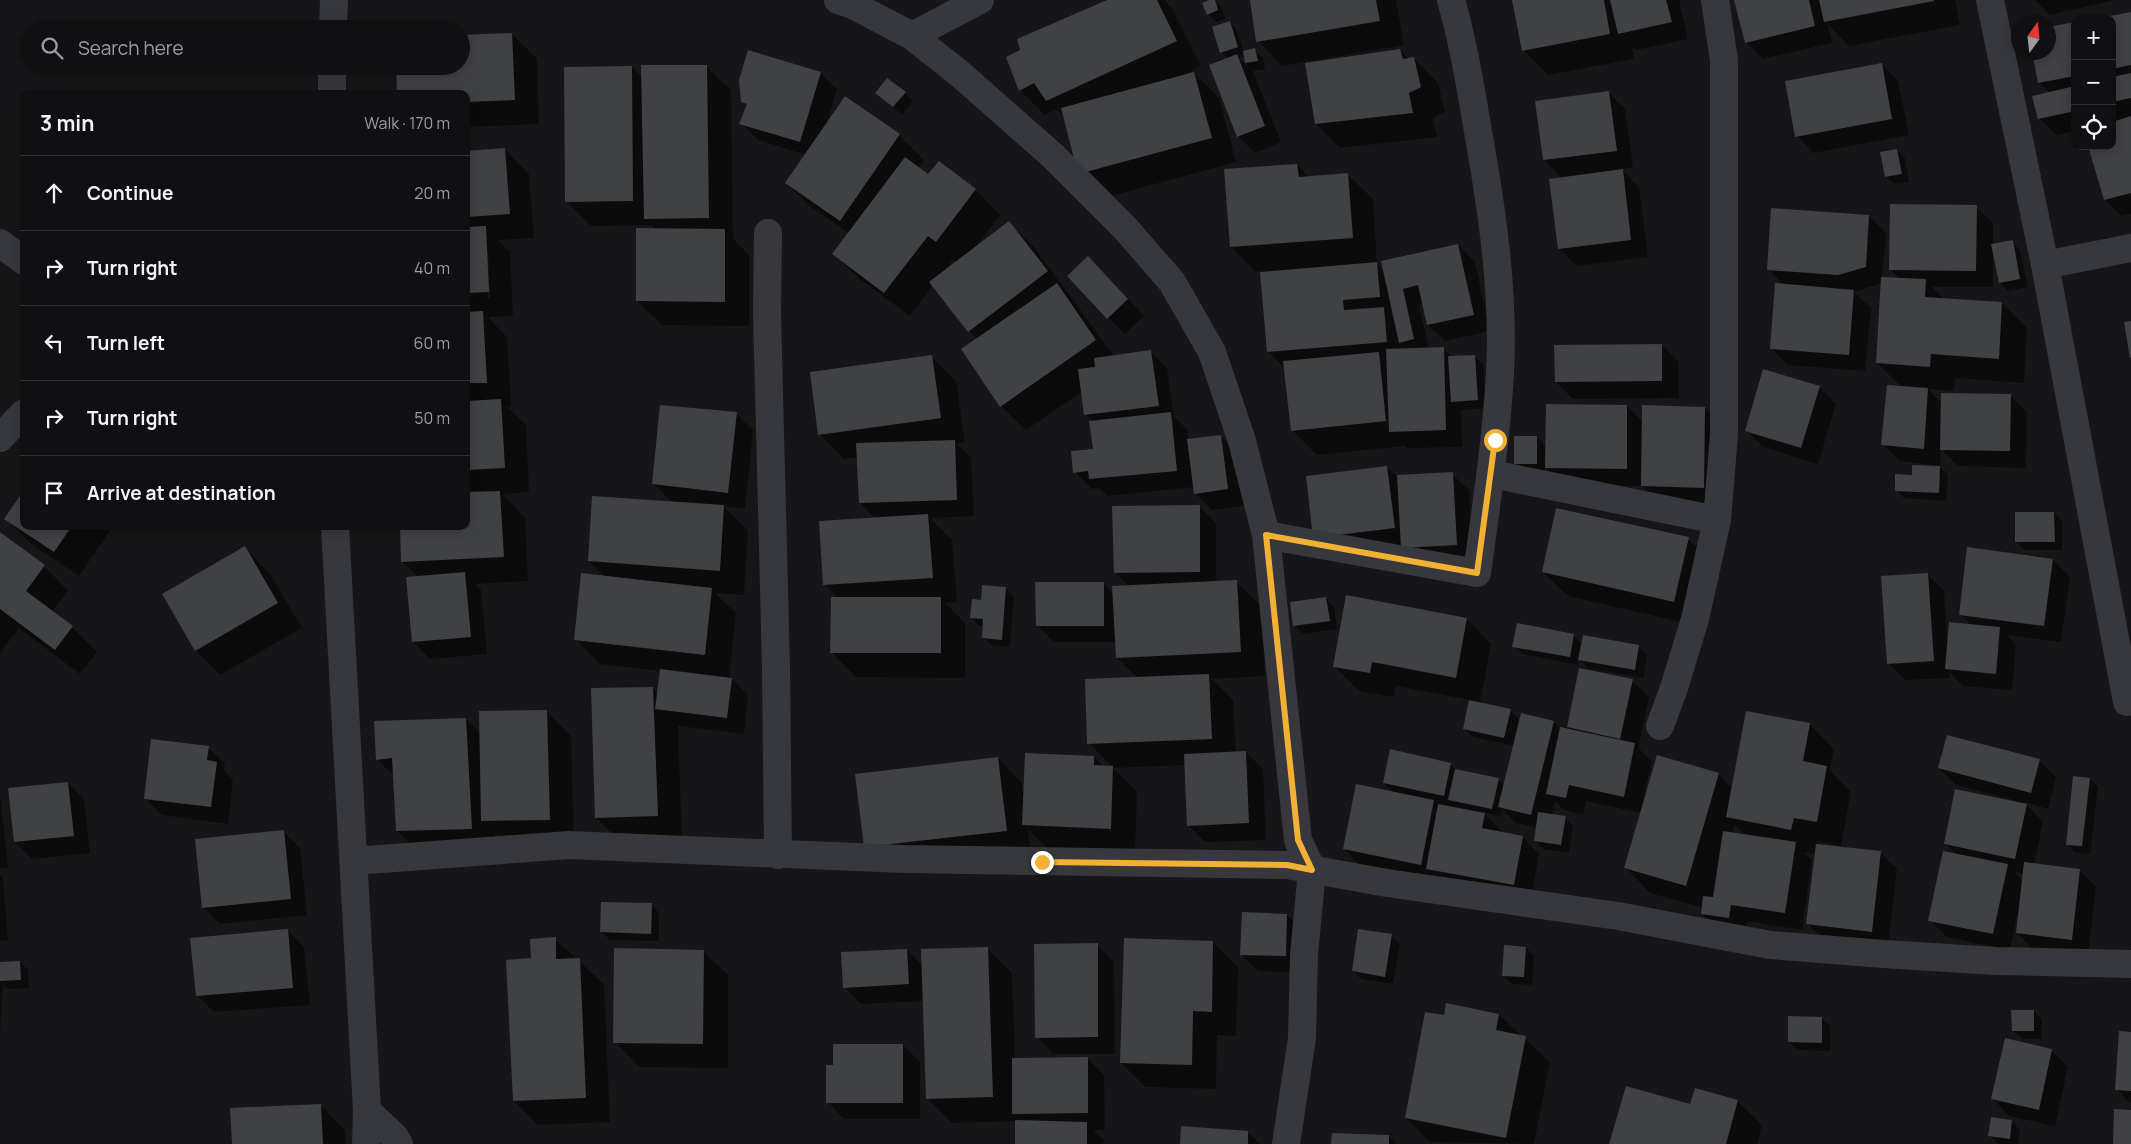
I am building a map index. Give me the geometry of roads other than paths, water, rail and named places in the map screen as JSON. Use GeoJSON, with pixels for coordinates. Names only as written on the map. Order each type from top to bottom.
{"type":"FeatureCollection","features":[{"type":"Feature","properties":{"kind":"street"},"geometry":{"type":"LineString","coordinates":[[334,0],[334,20]]}},
{"type":"Feature","properties":{"kind":"street"},"geometry":{"type":"LineString","coordinates":[[838,0],[853,5],[912,36],[960,74],[1053,156],[1125,228],[1172,282],[1212,352],[1242,442],[1266,535],[1298,840],[1312,870],[1304,955],[1302,1038],[1286,1144]]}},
{"type":"Feature","properties":{"kind":"street"},"geometry":{"type":"LineString","coordinates":[[912,36],[980,0]]}},
{"type":"Feature","properties":{"kind":"street"},"geometry":{"type":"LineString","coordinates":[[1266,535],[1477,573],[1495,440],[1500,373],[1501,303],[1497,248],[1484,167],[1469,79],[1451,0]]}},
{"type":"Feature","properties":{"kind":"street"},"geometry":{"type":"LineString","coordinates":[[1660,726],[1695,620],[1717,520],[1724,435],[1724,60],[1715,0]]}},
{"type":"Feature","properties":{"kind":"street"},"geometry":{"type":"LineString","coordinates":[[1990,0],[2045,265],[2128,702]]}},
{"type":"Feature","properties":{"kind":"street"},"geometry":{"type":"LineString","coordinates":[[332,75],[332,90]]}},
{"type":"Feature","properties":{"kind":"street"},"geometry":{"type":"LineString","coordinates":[[768,233],[767,313],[776,668],[778,855]]}},
{"type":"Feature","properties":{"kind":"street"},"geometry":{"type":"LineString","coordinates":[[0,243],[20,258]]}},
{"type":"Feature","properties":{"kind":"street"},"geometry":{"type":"LineString","coordinates":[[2045,265],[2131,248]]}},
{"type":"Feature","properties":{"kind":"street"},"geometry":{"type":"LineString","coordinates":[[0,438],[20,418]]}},
{"type":"Feature","properties":{"kind":"street"},"geometry":{"type":"LineString","coordinates":[[1497,475],[1717,520]]}},
{"type":"Feature","properties":{"kind":"street"},"geometry":{"type":"LineString","coordinates":[[335,530],[367,1111],[366,1144]]}},
{"type":"Feature","properties":{"kind":"street"},"geometry":{"type":"LineString","coordinates":[[354,861],[569,845],[778,855],[1042,862],[1287,865],[1387,883],[1618,916],[1770,945],[1996,961],[2131,964]]}},
{"type":"Feature","properties":{"kind":"street"},"geometry":{"type":"LineString","coordinates":[[367,1111],[394,1136],[399,1144]]}}]}
